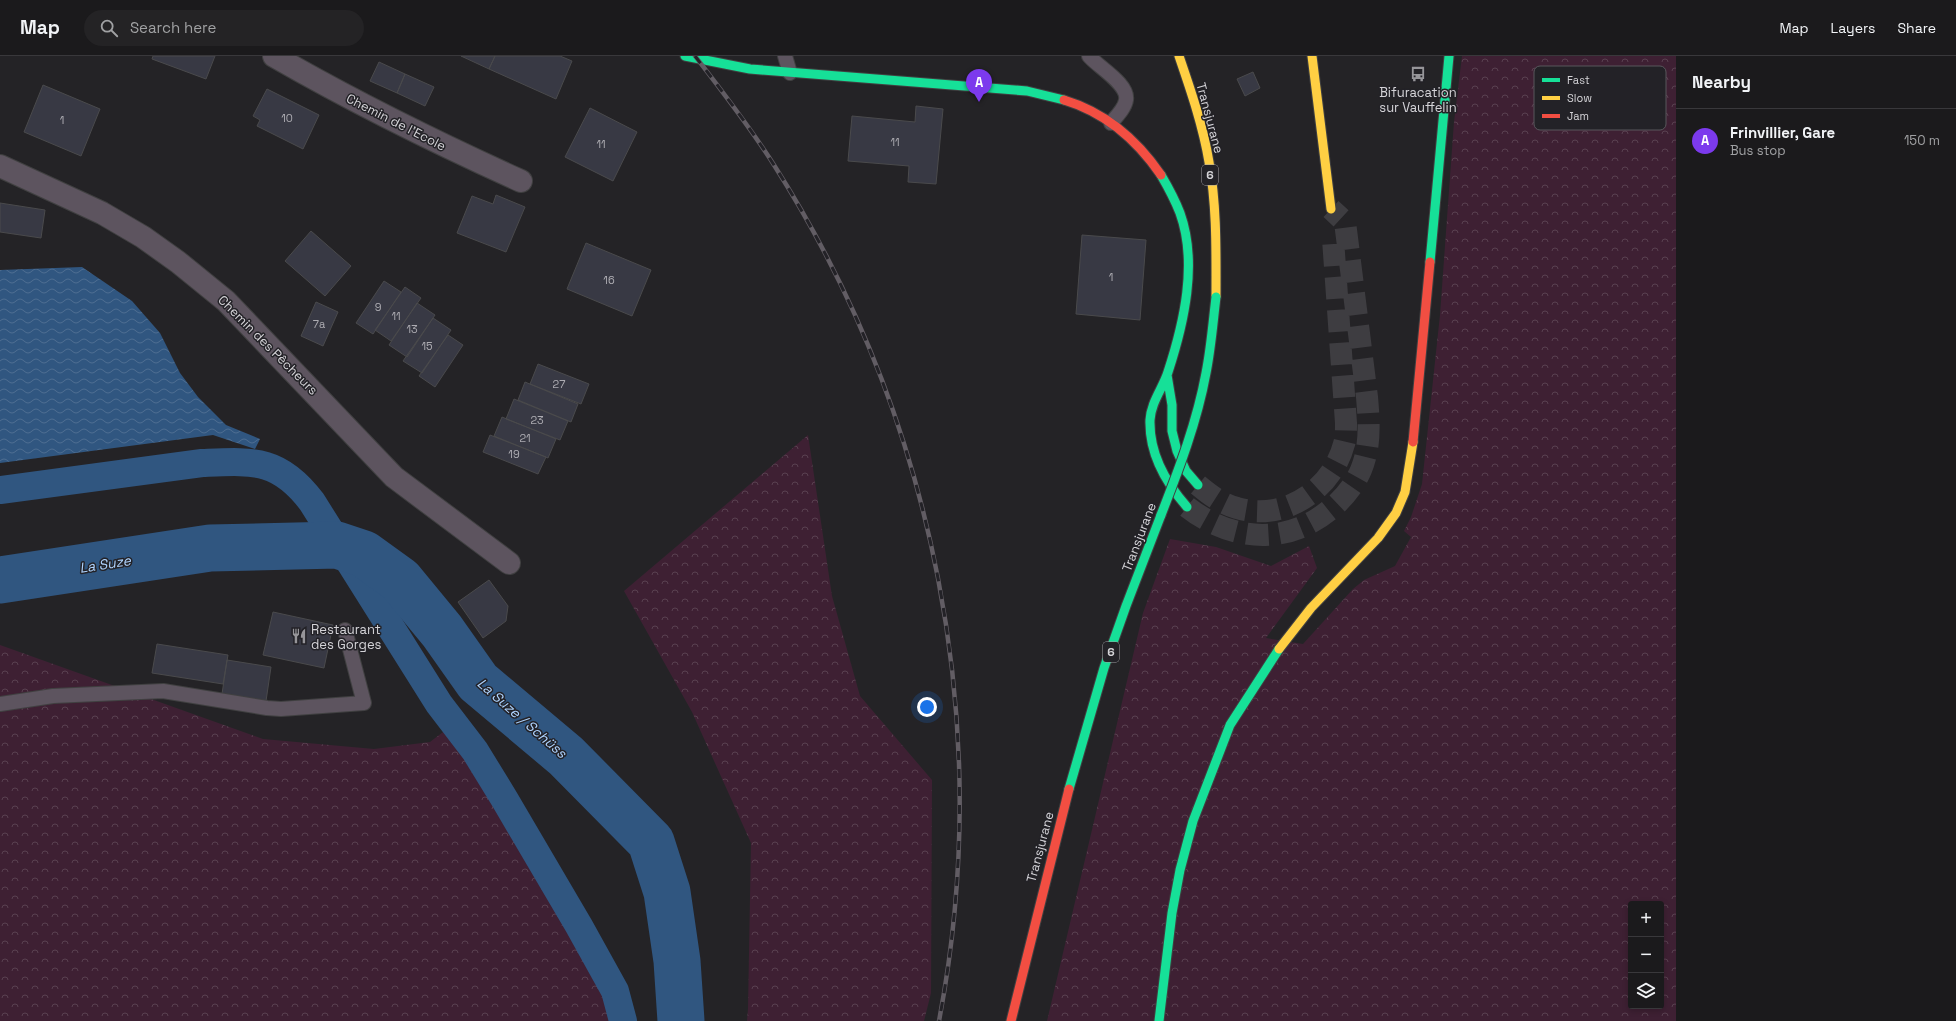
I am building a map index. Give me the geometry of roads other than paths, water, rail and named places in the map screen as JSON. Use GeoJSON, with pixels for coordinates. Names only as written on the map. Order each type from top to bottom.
{"type":"FeatureCollection","features":[{"type":"Feature","properties":{"kind":"main road"},"geometry":{"type":"LineString","coordinates":[[685,56],[750,69],[1027,91],[1055,97],[1094,112],[1129,136],[1152,163],[1170,190],[1183,224],[1187,250],[1186,292],[1179,330],[1167,375],[1153,403],[1149,423],[1156,460],[1164,478],[1187,507]]}},
{"type":"Feature","properties":{"kind":"main road","name":"Transjurane"},"geometry":{"type":"LineString","coordinates":[[1010,1021],[1049,861],[1095,699],[1121,619],[1181,465],[1198,408],[1210,352],[1216,297],[1216,243],[1209,163],[1194,101],[1179,56]]}},
{"type":"Feature","properties":{"kind":"main road"},"geometry":{"type":"LineString","coordinates":[[1312,56],[1331,210]]}},
{"type":"Feature","properties":{"kind":"main road"},"geometry":{"type":"LineString","coordinates":[[1159,1021],[1170,926],[1180,871],[1197,807],[1219,750],[1238,710],[1293,629],[1322,596],[1372,544],[1389,522],[1401,502],[1408,477],[1414,425],[1448,56]]}},
{"type":"Feature","properties":{"kind":"main road"},"geometry":{"type":"LineString","coordinates":[[1167,375],[1172,405],[1172,431],[1177,451],[1186,472],[1198,485]]}},
{"type":"Feature","properties":{"kind":"street","name":"Chemin de l'Ecole"},"geometry":{"type":"LineString","coordinates":[[274,56],[337,92],[451,150],[521,181]]}},
{"type":"Feature","properties":{"kind":"street","name":"Chemin des Pêcheurs"},"geometry":{"type":"LineString","coordinates":[[0,166],[102,213],[143,237],[178,262],[226,301],[394,477],[509,563]]}},
{"type":"Feature","properties":{"kind":"lane"},"geometry":{"type":"LineString","coordinates":[[785,56],[790,73]]}},
{"type":"Feature","properties":{"kind":"lane"},"geometry":{"type":"LineString","coordinates":[[1089,56],[1121,84],[1126,92],[1126,102],[1111,123]]}},
{"type":"Feature","properties":{"kind":"lane"},"geometry":{"type":"LineString","coordinates":[[0,704],[53,696],[163,691],[267,708],[364,702],[345,630]]}},
{"type":"Feature","properties":{"kind":"water"},"geometry":{"type":"Polygon","coordinates":[[[82,267],[132,301],[160,333],[180,373],[198,397],[226,425],[260,439],[255,449],[213,435],[0,463],[0,270],[82,267]]]}},
{"type":"Feature","properties":{"kind":"waterway"},"geometry":{"type":"LineString","coordinates":[[0,490],[202,463],[236,462],[264,465],[288,477],[312,502],[439,704],[475,751],[579,926],[615,991],[623,1021]]}},
{"type":"Feature","properties":{"kind":"waterway","name":"La Suze / Schüss"},"geometry":{"type":"LineString","coordinates":[[0,580],[210,548],[337,545],[364,554],[400,580],[442,631],[478,682],[566,756],[651,842],[667,892],[677,961],[681,1021]]}},
{"type":"Feature","properties":{"kind":"tunnel"},"geometry":{"type":"LineString","coordinates":[[1187,507],[1204,519],[1241,533],[1260,535],[1279,534],[1297,529],[1315,520],[1332,508],[1341,500],[1359,475],[1368,443],[1369,424],[1367,397],[1345,222],[1331,209]]}},
{"type":"Feature","properties":{"kind":"tunnel"},"geometry":{"type":"LineString","coordinates":[[1198,485],[1216,499],[1237,508],[1255,511],[1272,510],[1288,506],[1304,498],[1317,488],[1329,475],[1338,461],[1345,442],[1346,423],[1333,239]]}},
{"type":"Feature","properties":{"kind":"railway"},"geometry":{"type":"LineString","coordinates":[[695,56],[736,109],[765,151],[830,262],[876,364],[912,470],[938,578],[954,688],[959,799],[955,910],[939,1021]]}},
{"type":"Feature","properties":{"kind":"place","name":"Bifuracation sur Vauffelin"},"geometry":{"type":"Point","coordinates":[1418,74]}},
{"type":"Feature","properties":{"kind":"place","name":"Frinvillier, Gare"},"geometry":{"type":"Point","coordinates":[979,102]}},
{"type":"Feature","properties":{"kind":"place","name":"Restaurant des Gorges"},"geometry":{"type":"Point","coordinates":[299,636]}},
{"type":"Feature","properties":{"kind":"water label","name":"La Suze"},"geometry":{"type":"Point","coordinates":[105,564]}}]}
